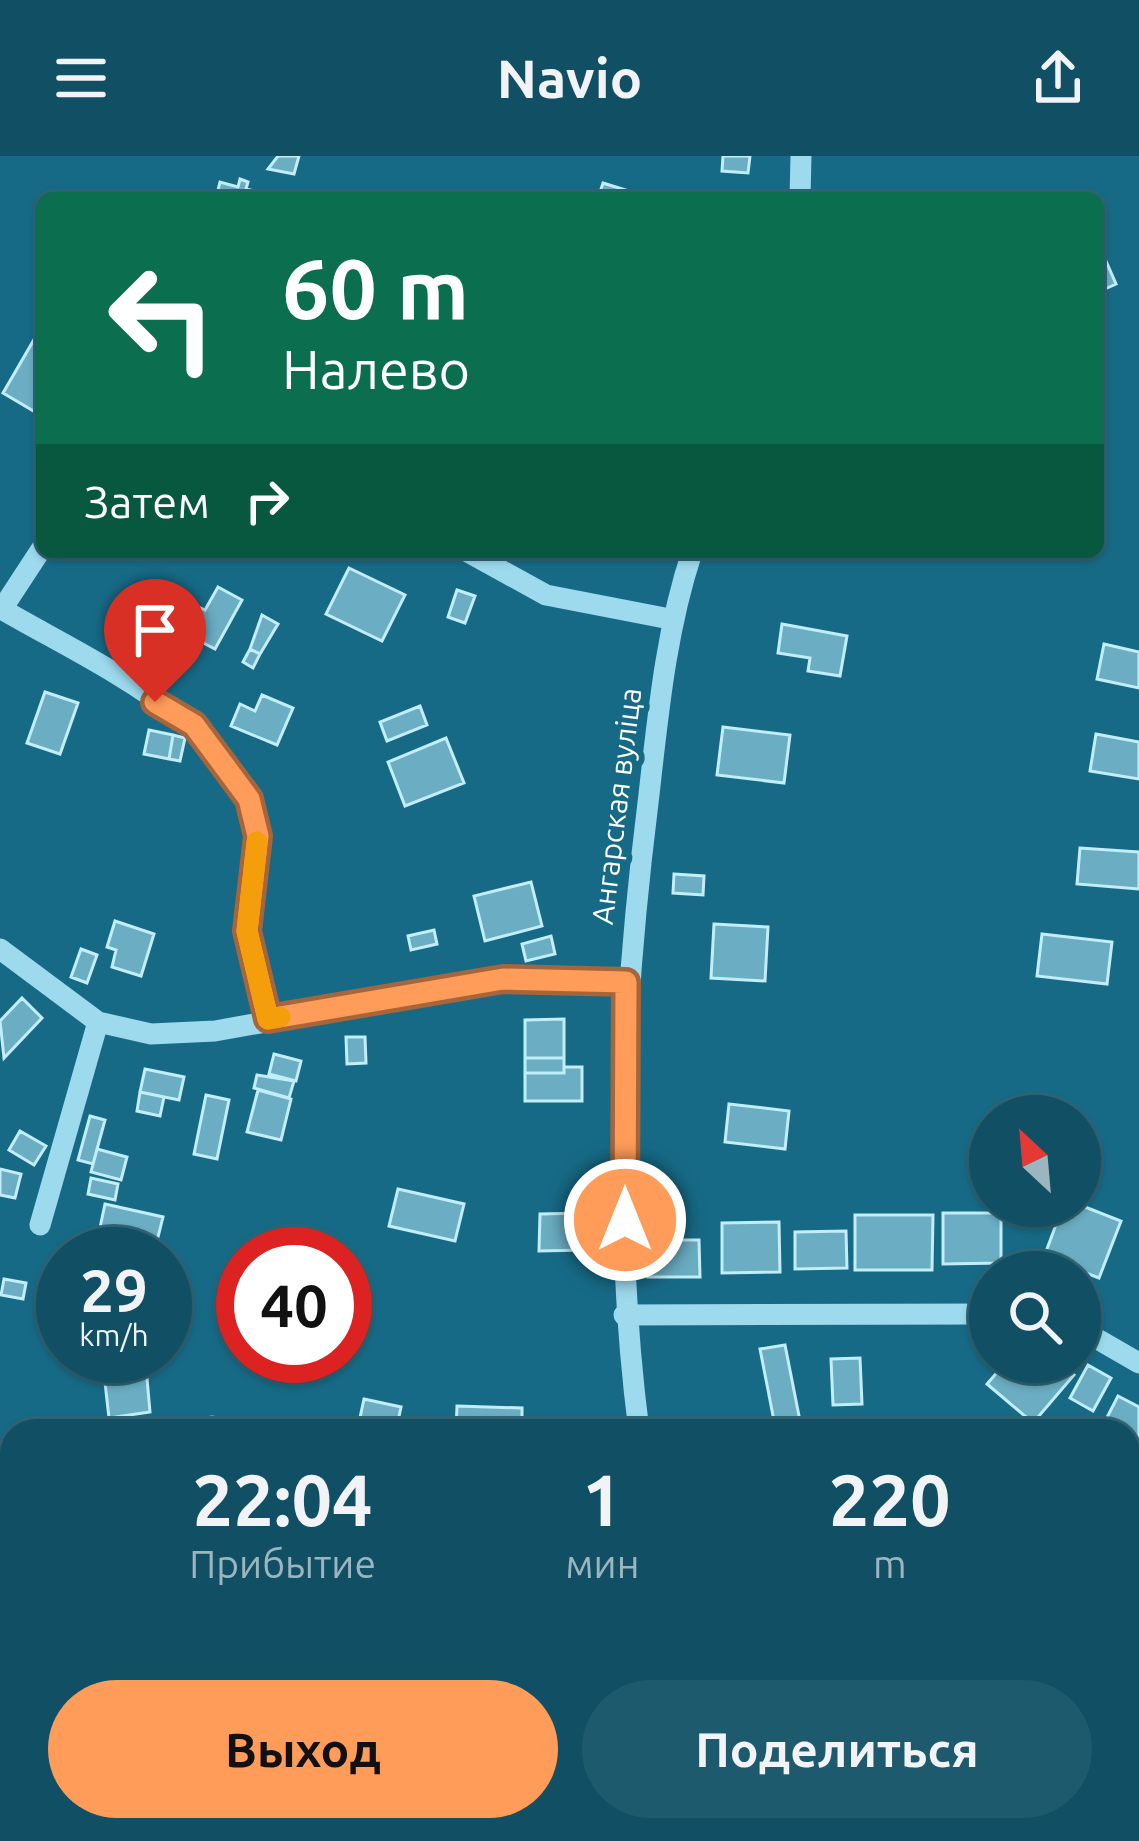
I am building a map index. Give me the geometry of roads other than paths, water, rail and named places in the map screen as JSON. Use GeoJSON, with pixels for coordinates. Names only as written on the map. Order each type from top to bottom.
{"type":"FeatureCollection","features":[{"type":"Feature","properties":{"kind":"street"},"geometry":{"type":"LineString","coordinates":[[800,156],[800,192]]}},
{"type":"Feature","properties":{"kind":"street"},"geometry":{"type":"LineString","coordinates":[[36,557],[1,608],[194,725],[249,799],[258,836],[247,931],[268,1019]]}},
{"type":"Feature","properties":{"kind":"street"},"geometry":{"type":"LineString","coordinates":[[479,558],[546,595],[670,619]]}},
{"type":"Feature","properties":{"kind":"street","name":"Ангарская вуліца"},"geometry":{"type":"LineString","coordinates":[[637,1419],[624,1315],[626,982],[670,619],[690,558]]}},
{"type":"Feature","properties":{"kind":"street"},"geometry":{"type":"LineString","coordinates":[[0,950],[98,1022],[151,1034],[215,1031],[503,979],[626,982]]}},
{"type":"Feature","properties":{"kind":"street"},"geometry":{"type":"LineString","coordinates":[[40,1225],[98,1022]]}},
{"type":"Feature","properties":{"kind":"street"},"geometry":{"type":"LineString","coordinates":[[624,1315],[969,1314]]}},
{"type":"Feature","properties":{"kind":"street"},"geometry":{"type":"LineString","coordinates":[[1101,1341],[1139,1363]]}}]}
